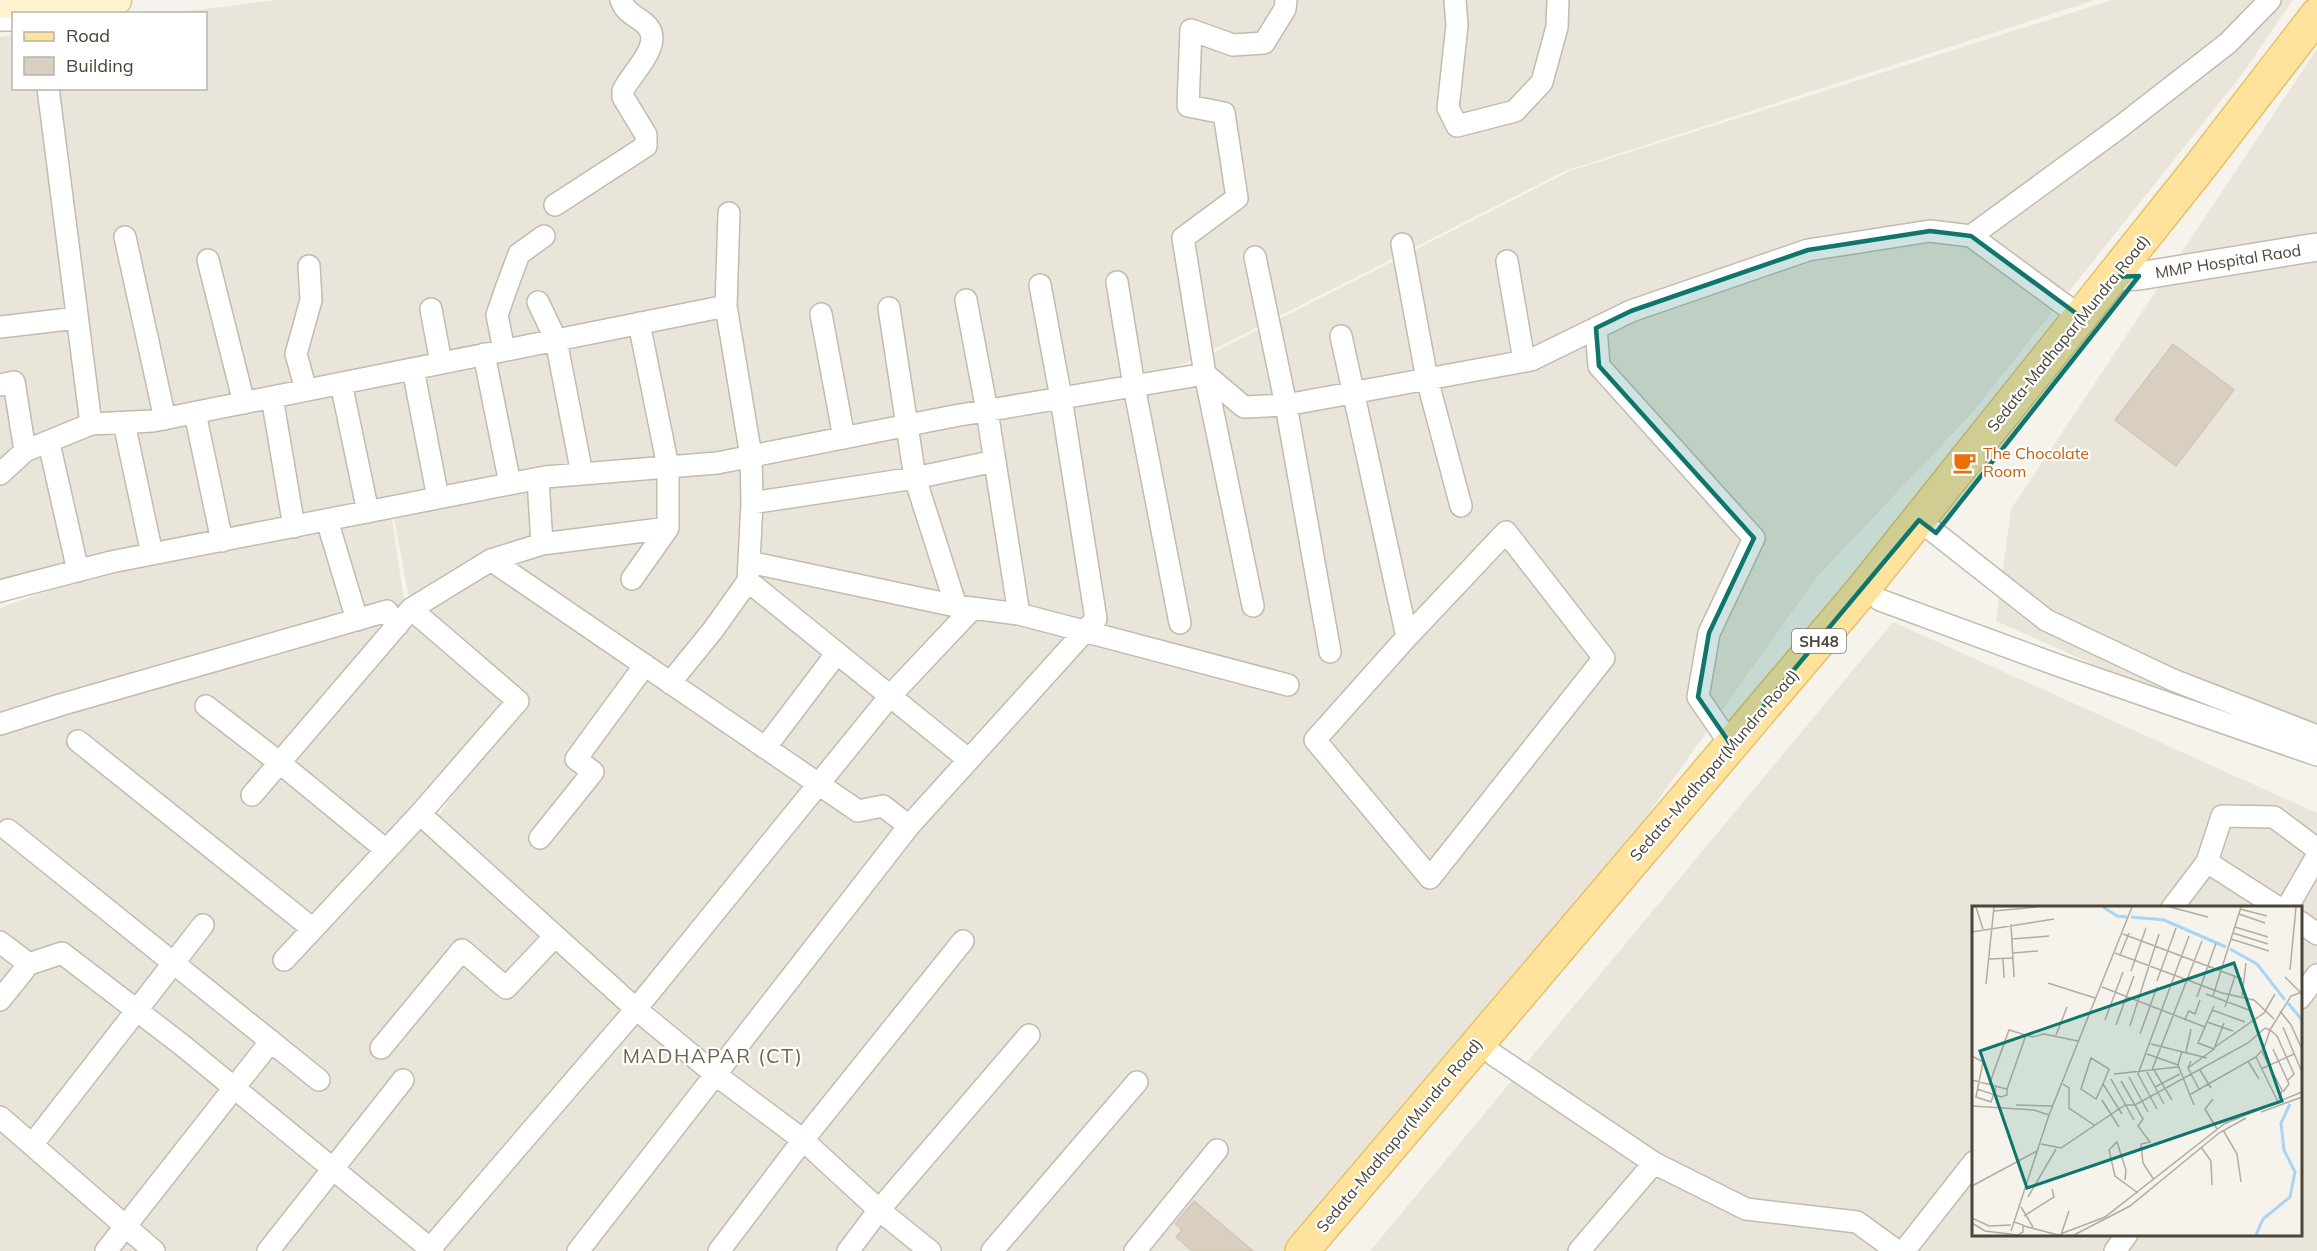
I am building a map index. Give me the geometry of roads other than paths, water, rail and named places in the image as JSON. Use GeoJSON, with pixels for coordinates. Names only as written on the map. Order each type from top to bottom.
{"type":"FeatureCollection","features":[{"type":"Feature","properties":{"kind":"main road"},"geometry":{"type":"LineString","coordinates":[[0,3],[38,8],[116,0]]}},
{"type":"Feature","properties":{"kind":"main road","name":"Sedata-Madhapar(Mundra Road)"},"geometry":{"type":"LineString","coordinates":[[1302,1251],[1859,594],[1927,526],[2126,276],[2317,15]]}},
{"type":"Feature","properties":{"kind":"main road","name":"Sedata-Madhapar(Mundra Road)"},"geometry":{"type":"LineString","coordinates":[[1329,1251],[1728,783],[1880,600],[1927,526],[2081,317],[2126,276],[2216,181],[2317,50]]}},
{"type":"Feature","properties":{"kind":"street"},"geometry":{"type":"LineString","coordinates":[[555,205],[646,146],[646,135],[623,96],[623,91],[645,60],[652,36],[650,28],[624,9],[621,0]]}},
{"type":"Feature","properties":{"kind":"street"},"geometry":{"type":"LineString","coordinates":[[1253,606],[1205,374],[1183,238],[1238,198],[1224,113],[1188,106],[1191,30],[1233,45],[1264,43],[1285,9],[1286,0]]}},
{"type":"Feature","properties":{"kind":"street"},"geometry":{"type":"LineString","coordinates":[[1455,0],[1457,25],[1448,108],[1457,126],[1515,111],[1542,82],[1557,27],[1558,0]]}},
{"type":"Feature","properties":{"kind":"street"},"geometry":{"type":"LineString","coordinates":[[1971,236],[2120,127],[2228,43],[2270,0]]}},
{"type":"Feature","properties":{"kind":"street"},"geometry":{"type":"LineString","coordinates":[[48,90],[91,424]]}},
{"type":"Feature","properties":{"kind":"street"},"geometry":{"type":"LineString","coordinates":[[670,683],[713,630],[749,571],[752,503],[751,456],[726,306],[729,213]]}},
{"type":"Feature","properties":{"kind":"street"},"geometry":{"type":"LineString","coordinates":[[0,591],[152,555],[510,484],[582,474],[717,463],[908,425],[1205,374],[1244,407],[1286,405],[1530,360],[1631,310],[1808,250],[1930,231],[1971,236],[2081,317]]}},
{"type":"Feature","properties":{"kind":"street"},"geometry":{"type":"LineString","coordinates":[[510,484],[494,352],[497,315],[519,254],[544,236]]}},
{"type":"Feature","properties":{"kind":"street"},"geometry":{"type":"LineString","coordinates":[[125,237],[165,419]]}},
{"type":"Feature","properties":{"kind":"street"},"geometry":{"type":"LineString","coordinates":[[1402,244],[1427,379],[1461,506]]}},
{"type":"Feature","properties":{"kind":"street","name":"MMP Hospital Raod"},"geometry":{"type":"LineString","coordinates":[[2126,276],[2317,247]]}},
{"type":"Feature","properties":{"kind":"street"},"geometry":{"type":"LineString","coordinates":[[1255,257],[1286,405],[1330,652]]}},
{"type":"Feature","properties":{"kind":"street"},"geometry":{"type":"LineString","coordinates":[[208,260],[244,403]]}},
{"type":"Feature","properties":{"kind":"street"},"geometry":{"type":"LineString","coordinates":[[1507,261],[1524,361]]}},
{"type":"Feature","properties":{"kind":"street"},"geometry":{"type":"LineString","coordinates":[[306,390],[296,354],[311,300],[309,266]]}},
{"type":"Feature","properties":{"kind":"street"},"geometry":{"type":"LineString","coordinates":[[1117,282],[1134,386],[1180,623]]}},
{"type":"Feature","properties":{"kind":"street"},"geometry":{"type":"LineString","coordinates":[[578,1251],[909,826],[1096,619],[1040,285]]}},
{"type":"Feature","properties":{"kind":"street"},"geometry":{"type":"LineString","coordinates":[[966,300],[987,411],[1019,614]]}},
{"type":"Feature","properties":{"kind":"street"},"geometry":{"type":"LineString","coordinates":[[538,302],[556,340],[582,474]]}},
{"type":"Feature","properties":{"kind":"street"},"geometry":{"type":"LineString","coordinates":[[0,474],[25,452],[91,424],[165,419],[726,306]]}},
{"type":"Feature","properties":{"kind":"street"},"geometry":{"type":"LineString","coordinates":[[889,308],[915,478],[964,607]]}},
{"type":"Feature","properties":{"kind":"street"},"geometry":{"type":"LineString","coordinates":[[431,309],[441,363]]}},
{"type":"Feature","properties":{"kind":"street"},"geometry":{"type":"LineString","coordinates":[[821,314],[844,438]]}},
{"type":"Feature","properties":{"kind":"street"},"geometry":{"type":"LineString","coordinates":[[0,327],[77,318]]}},
{"type":"Feature","properties":{"kind":"street"},"geometry":{"type":"LineString","coordinates":[[632,579],[668,528],[668,467],[639,323]]}},
{"type":"Feature","properties":{"kind":"street"},"geometry":{"type":"LineString","coordinates":[[1596,328],[1599,366],[1754,538],[1709,633],[1698,697],[1731,746]]}},
{"type":"Feature","properties":{"kind":"street"},"geometry":{"type":"LineString","coordinates":[[1341,336],[1407,637]]}},
{"type":"Feature","properties":{"kind":"street"},"geometry":{"type":"LineString","coordinates":[[413,369],[438,498]]}},
{"type":"Feature","properties":{"kind":"street"},"geometry":{"type":"LineString","coordinates":[[0,385],[14,382],[25,452]]}},
{"type":"Feature","properties":{"kind":"street"},"geometry":{"type":"LineString","coordinates":[[341,383],[368,512]]}},
{"type":"Feature","properties":{"kind":"street"},"geometry":{"type":"LineString","coordinates":[[272,397],[294,526]]}},
{"type":"Feature","properties":{"kind":"street"},"geometry":{"type":"LineString","coordinates":[[195,413],[222,541]]}},
{"type":"Feature","properties":{"kind":"street"},"geometry":{"type":"LineString","coordinates":[[124,423],[152,555]]}},
{"type":"Feature","properties":{"kind":"street"},"geometry":{"type":"LineString","coordinates":[[49,443],[78,571]]}},
{"type":"Feature","properties":{"kind":"street"},"geometry":{"type":"LineString","coordinates":[[752,503],[915,478],[995,461]]}},
{"type":"Feature","properties":{"kind":"street"},"geometry":{"type":"LineString","coordinates":[[538,479],[542,544]]}},
{"type":"Feature","properties":{"kind":"street"},"geometry":{"type":"LineString","coordinates":[[327,520],[357,620]]}},
{"type":"Feature","properties":{"kind":"street"},"geometry":{"type":"LineString","coordinates":[[1927,526],[2046,620],[2173,680],[2317,736]]}},
{"type":"Feature","properties":{"kind":"street"},"geometry":{"type":"LineString","coordinates":[[252,795],[411,609],[491,560],[542,544],[668,528]]}},
{"type":"Feature","properties":{"kind":"street"},"geometry":{"type":"LineString","coordinates":[[1506,532],[1604,658],[1430,878],[1315,740],[1407,637],[1506,532]]}},
{"type":"Feature","properties":{"kind":"street"},"geometry":{"type":"LineString","coordinates":[[491,560],[858,812],[883,806],[909,826]]}},
{"type":"Feature","properties":{"kind":"street"},"geometry":{"type":"LineString","coordinates":[[749,571],[1019,614],[1083,633],[1288,685]]}},
{"type":"Feature","properties":{"kind":"street"},"geometry":{"type":"LineString","coordinates":[[749,571],[837,653],[969,760]]}},
{"type":"Feature","properties":{"kind":"street"},"geometry":{"type":"LineString","coordinates":[[1880,600],[2128,690],[2317,755]]}},
{"type":"Feature","properties":{"kind":"street"},"geometry":{"type":"LineString","coordinates":[[0,999],[29,964],[62,953],[233,1087],[430,1250],[636,1009],[964,607]]}},
{"type":"Feature","properties":{"kind":"street"},"geometry":{"type":"LineString","coordinates":[[284,960],[420,814],[518,701],[411,609]]}},
{"type":"Feature","properties":{"kind":"street"},"geometry":{"type":"LineString","coordinates":[[0,724],[387,611],[396,626]]}},
{"type":"Feature","properties":{"kind":"street"},"geometry":{"type":"LineString","coordinates":[[765,748],[837,653]]}},
{"type":"Feature","properties":{"kind":"street"},"geometry":{"type":"LineString","coordinates":[[540,838],[593,772],[576,759],[645,665]]}},
{"type":"Feature","properties":{"kind":"street"},"geometry":{"type":"LineString","coordinates":[[206,706],[386,850]]}},
{"type":"Feature","properties":{"kind":"street"},"geometry":{"type":"LineString","coordinates":[[78,741],[313,929]]}},
{"type":"Feature","properties":{"kind":"street"},"geometry":{"type":"LineString","coordinates":[[420,814],[636,1009],[716,1075],[803,1140],[879,1210],[930,1251]]}},
{"type":"Feature","properties":{"kind":"street"},"geometry":{"type":"LineString","coordinates":[[2174,906],[2207,862],[2222,816],[2274,817],[2317,849]]}},
{"type":"Feature","properties":{"kind":"street"},"geometry":{"type":"LineString","coordinates":[[8,830],[319,1080]]}},
{"type":"Feature","properties":{"kind":"street"},"geometry":{"type":"LineString","coordinates":[[2288,906],[2317,856]]}},
{"type":"Feature","properties":{"kind":"street"},"geometry":{"type":"LineString","coordinates":[[2207,862],[2276,906]]}},
{"type":"Feature","properties":{"kind":"street"},"geometry":{"type":"LineString","coordinates":[[2302,923],[2317,934]]}},
{"type":"Feature","properties":{"kind":"street"},"geometry":{"type":"LineString","coordinates":[[32,1145],[203,925]]}},
{"type":"Feature","properties":{"kind":"street"},"geometry":{"type":"LineString","coordinates":[[381,1048],[462,950],[506,988],[555,936]]}},
{"type":"Feature","properties":{"kind":"street"},"geometry":{"type":"LineString","coordinates":[[719,1251],[803,1140],[963,941]]}},
{"type":"Feature","properties":{"kind":"street"},"geometry":{"type":"LineString","coordinates":[[0,942],[29,964]]}},
{"type":"Feature","properties":{"kind":"street"},"geometry":{"type":"LineString","coordinates":[[2302,997],[2317,975]]}},
{"type":"Feature","properties":{"kind":"street"},"geometry":{"type":"LineString","coordinates":[[848,1251],[879,1210],[1029,1035]]}},
{"type":"Feature","properties":{"kind":"street"},"geometry":{"type":"LineString","coordinates":[[106,1251],[271,1041]]}},
{"type":"Feature","properties":{"kind":"street"},"geometry":{"type":"LineString","coordinates":[[1494,1055],[1654,1162],[1746,1209],[1857,1222],[1897,1251]]}},
{"type":"Feature","properties":{"kind":"street"},"geometry":{"type":"LineString","coordinates":[[268,1251],[404,1080]]}},
{"type":"Feature","properties":{"kind":"street"},"geometry":{"type":"LineString","coordinates":[[992,1251],[1137,1082]]}},
{"type":"Feature","properties":{"kind":"street"},"geometry":{"type":"LineString","coordinates":[[0,1117],[154,1251]]}},
{"type":"Feature","properties":{"kind":"street"},"geometry":{"type":"LineString","coordinates":[[1135,1251],[1217,1150]]}},
{"type":"Feature","properties":{"kind":"street"},"geometry":{"type":"LineString","coordinates":[[1580,1251],[1654,1162]]}},
{"type":"Feature","properties":{"kind":"street"},"geometry":{"type":"LineString","coordinates":[[1904,1251],[1972,1165]]}},
{"type":"Feature","properties":{"kind":"street"},"geometry":{"type":"LineString","coordinates":[[2115,1251],[2126,1236]]}},
{"type":"Feature","properties":{"kind":"place","name":"The Chocolate Room"},"geometry":{"type":"Point","coordinates":[1965,462]}},
{"type":"Feature","properties":{"kind":"district","name":"MADHAPAR (CT)"},"geometry":{"type":"Point","coordinates":[713,1055]}}]}
